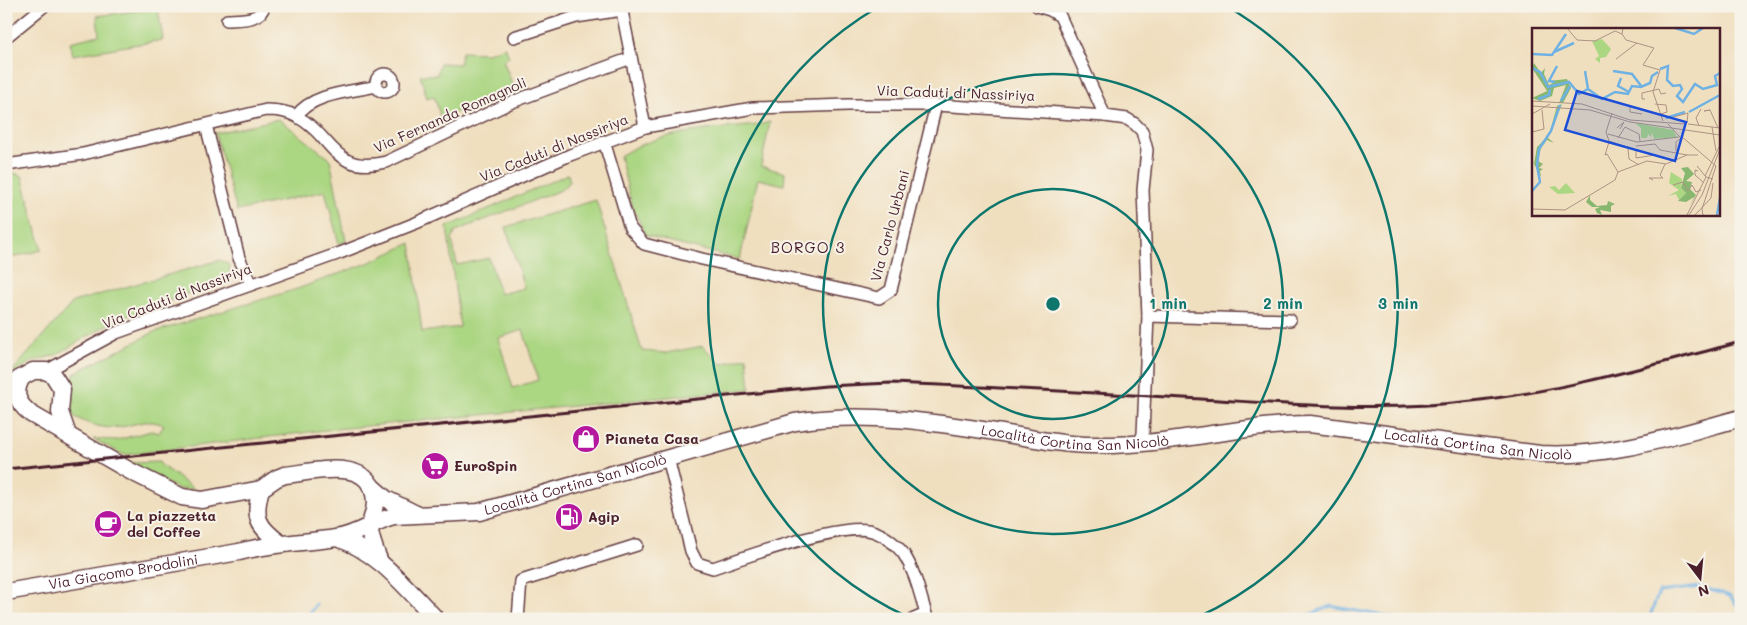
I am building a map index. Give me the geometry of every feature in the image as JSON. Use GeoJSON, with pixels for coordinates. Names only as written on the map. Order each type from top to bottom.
{"type":"FeatureCollection","features":[{"type":"Feature","properties":{"kind":"main road"},"geometry":{"type":"LineString","coordinates":[[68,435],[60,412],[62,397],[53,376],[32,371],[14,382],[17,393],[12,401],[34,415],[68,435],[130,471],[182,497],[202,500],[220,497],[261,489],[276,478],[346,468],[359,474],[367,482],[375,500],[370,527],[380,562]]}},
{"type":"Feature","properties":{"kind":"main road"},"geometry":{"type":"LineString","coordinates":[[34,415],[52,411],[62,397]]}},
{"type":"Feature","properties":{"kind":"main road","name":"Località Cortina San Nicolò"},"geometry":{"type":"LineString","coordinates":[[370,527],[381,519],[416,514],[479,512],[795,422],[829,416],[894,418],[1060,443],[1092,445],[1168,442],[1265,425],[1310,424],[1568,456],[1609,452],[1741,418]]}},
{"type":"Feature","properties":{"kind":"main road","name":"Località Cortina San Nicolò"},"geometry":{"type":"LineString","coordinates":[[367,482],[386,499],[416,514]]}},
{"type":"Feature","properties":{"kind":"main road"},"geometry":{"type":"LineString","coordinates":[[240,552],[250,543],[258,518],[261,489]]}},
{"type":"Feature","properties":{"kind":"main road"},"geometry":{"type":"LineString","coordinates":[[220,497],[241,501],[258,518],[265,532],[280,543]]}},
{"type":"Feature","properties":{"kind":"main road","name":"Via Giacomo Brodolini"},"geometry":{"type":"LineString","coordinates":[[6,592],[240,552],[280,543],[337,538],[370,527]]}},
{"type":"Feature","properties":{"kind":"main road"},"geometry":{"type":"LineString","coordinates":[[337,538],[353,543],[380,562],[436,619]]}},
{"type":"Feature","properties":{"kind":"street"},"geometry":{"type":"LineString","coordinates":[[6,37],[44,6]]}},
{"type":"Feature","properties":{"kind":"street"},"geometry":{"type":"LineString","coordinates":[[226,20],[256,17],[262,13],[264,6]]}},
{"type":"Feature","properties":{"kind":"street"},"geometry":{"type":"LineString","coordinates":[[1037,6],[1049,8],[1060,16],[1105,116]]}},
{"type":"Feature","properties":{"kind":"street"},"geometry":{"type":"LineString","coordinates":[[514,37],[576,17],[621,8],[645,127]]}},
{"type":"Feature","properties":{"kind":"street","name":"Via Fernanda Romagnoli"},"geometry":{"type":"LineString","coordinates":[[6,165],[83,154],[266,110],[281,110],[296,116],[343,159],[357,165],[371,166],[386,162],[512,102],[631,58]]}},
{"type":"Feature","properties":{"kind":"street"},"geometry":{"type":"LineString","coordinates":[[296,116],[304,105],[314,100],[376,86]]}},
{"type":"Feature","properties":{"kind":"street","name":"Via Caduti di Nassiriya"},"geometry":{"type":"LineString","coordinates":[[53,376],[73,358],[116,333],[252,283],[340,254],[604,141],[645,127],[753,108],[936,105],[1105,116],[1127,119],[1142,131],[1146,140],[1147,150],[1143,190],[1148,316],[1143,434],[1139,444]]}},
{"type":"Feature","properties":{"kind":"street","name":"Via Carlo Urbani"},"geometry":{"type":"LineString","coordinates":[[604,141],[630,228],[644,244],[678,254],[879,298],[891,290],[936,105]]}},
{"type":"Feature","properties":{"kind":"street"},"geometry":{"type":"LineString","coordinates":[[206,125],[239,258],[252,283]]}},
{"type":"Feature","properties":{"kind":"street"},"geometry":{"type":"LineString","coordinates":[[1148,316],[1290,320]]}},
{"type":"Feature","properties":{"kind":"street"},"geometry":{"type":"LineString","coordinates":[[668,458],[691,551],[697,563],[713,568],[835,531],[872,531],[890,540],[902,552],[911,568],[926,614],[914,619]]}},
{"type":"Feature","properties":{"kind":"street"},"geometry":{"type":"LineString","coordinates":[[518,619],[522,581],[637,545]]}},
{"type":"Feature","properties":{"kind":"green space"},"geometry":{"type":"Polygon","coordinates":[[[158,8],[163,40],[73,55],[70,42],[99,35],[97,16],[158,8]]]}},
{"type":"Feature","properties":{"kind":"green space"},"geometry":{"type":"Polygon","coordinates":[[[505,47],[509,57],[503,60],[513,86],[441,119],[434,96],[427,98],[420,75],[437,75],[440,63],[459,64],[462,52],[487,53],[505,47]]]}},
{"type":"Feature","properties":{"kind":"green space"},"geometry":{"type":"Polygon","coordinates":[[[279,119],[330,159],[346,241],[339,244],[325,191],[237,211],[215,133],[279,119]]]}},
{"type":"Feature","properties":{"kind":"green space"},"geometry":{"type":"Polygon","coordinates":[[[770,122],[761,166],[785,173],[784,185],[758,179],[740,259],[646,235],[632,207],[620,156],[635,147],[669,136],[770,122]]]}},
{"type":"Feature","properties":{"kind":"green space"},"geometry":{"type":"Polygon","coordinates":[[[13,173],[22,176],[42,250],[6,259],[6,174],[13,173]]]}},
{"type":"Feature","properties":{"kind":"green space"},"geometry":{"type":"Polygon","coordinates":[[[568,174],[570,182],[561,190],[456,231],[452,240],[457,265],[489,258],[500,294],[524,288],[506,227],[596,200],[642,351],[666,353],[703,346],[721,364],[747,357],[750,389],[326,430],[124,455],[93,439],[117,440],[151,431],[159,433],[164,425],[142,422],[108,428],[89,424],[72,415],[70,393],[75,373],[154,332],[297,289],[368,263],[411,243],[422,332],[460,327],[447,227],[568,174]],[[523,330],[498,338],[513,388],[538,380],[523,330]]]}},
{"type":"Feature","properties":{"kind":"green space"},"geometry":{"type":"Polygon","coordinates":[[[220,260],[230,265],[229,278],[112,322],[56,355],[34,361],[9,375],[73,302],[220,260]]]}},
{"type":"Feature","properties":{"kind":"green space"},"geometry":{"type":"Polygon","coordinates":[[[159,462],[194,489],[178,489],[130,463],[159,462]]]}},
{"type":"Feature","properties":{"kind":"waterway"},"geometry":{"type":"LineString","coordinates":[[1649,619],[1659,592],[1701,587],[1730,596],[1741,610]]}},
{"type":"Feature","properties":{"kind":"waterway"},"geometry":{"type":"LineString","coordinates":[[306,619],[316,604]]}},
{"type":"Feature","properties":{"kind":"waterway"},"geometry":{"type":"LineString","coordinates":[[1299,619],[1331,606],[1399,619]]}},
{"type":"Feature","properties":{"kind":"railway"},"geometry":{"type":"LineString","coordinates":[[6,469],[826,386],[891,383],[1303,405],[1370,407],[1438,404],[1506,397],[1540,391],[1641,368],[1741,342]]}},
{"type":"Feature","properties":{"kind":"place","name":"Pianeta Casa"},"geometry":{"type":"Point","coordinates":[586,439]}},
{"type":"Feature","properties":{"kind":"place","name":"EuroSpin"},"geometry":{"type":"Point","coordinates":[435,466]}},
{"type":"Feature","properties":{"kind":"place","name":"Agip"},"geometry":{"type":"Point","coordinates":[569,517]}},
{"type":"Feature","properties":{"kind":"place","name":"La piazzetta del Coffee"},"geometry":{"type":"Point","coordinates":[108,524]}},
{"type":"Feature","properties":{"kind":"district","name":"BORGO 3"},"geometry":{"type":"Point","coordinates":[808,248]}}]}
